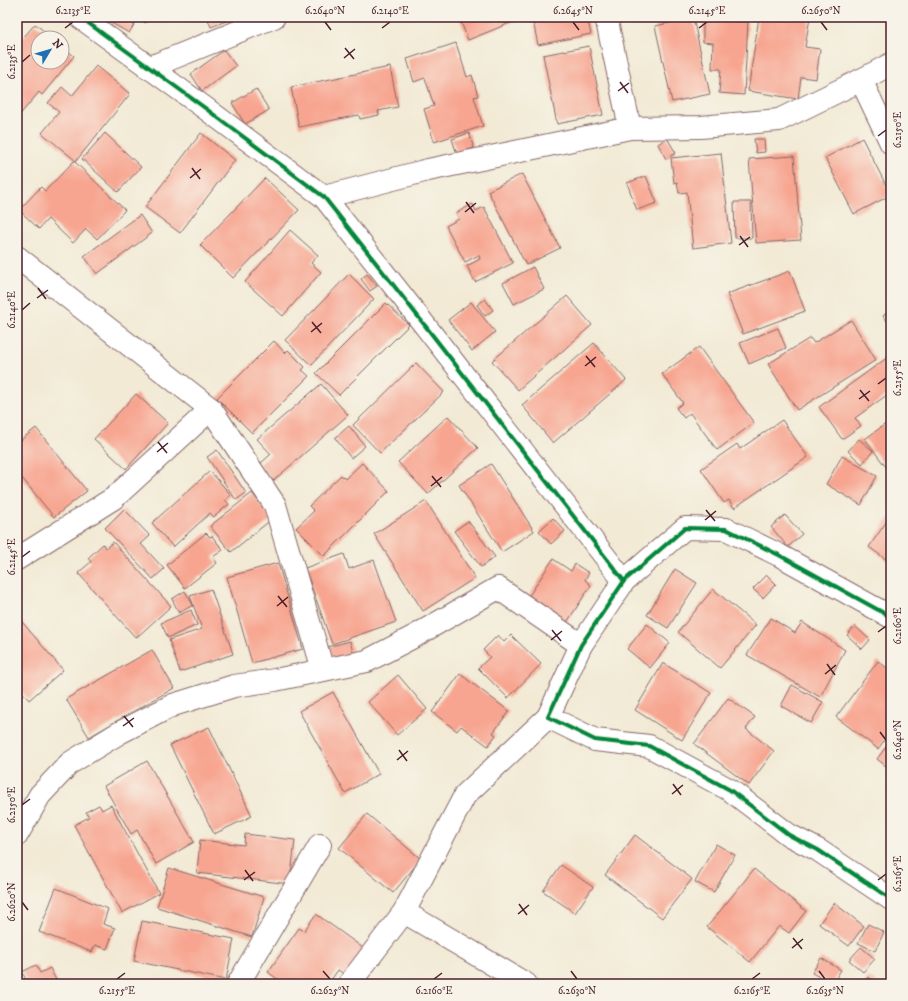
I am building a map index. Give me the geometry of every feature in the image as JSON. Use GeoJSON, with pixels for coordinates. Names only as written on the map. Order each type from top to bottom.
{"type":"FeatureCollection","features":[{"type":"Feature","properties":{"kind":"street"},"geometry":{"type":"LineString","coordinates":[[80,17],[324,197],[624,581]]}},
{"type":"Feature","properties":{"kind":"street"},"geometry":{"type":"LineString","coordinates":[[148,68],[274,17]]}},
{"type":"Feature","properties":{"kind":"street"},"geometry":{"type":"LineString","coordinates":[[606,17],[630,128]]}},
{"type":"Feature","properties":{"kind":"street"},"geometry":{"type":"LineString","coordinates":[[324,197],[428,170],[630,128],[701,127],[779,120],[891,64]]}},
{"type":"Feature","properties":{"kind":"street"},"geometry":{"type":"LineString","coordinates":[[861,80],[891,144]]}},
{"type":"Feature","properties":{"kind":"street"},"geometry":{"type":"LineString","coordinates":[[17,257],[210,409],[275,505],[323,670]]}},
{"type":"Feature","properties":{"kind":"street"},"geometry":{"type":"LineString","coordinates":[[17,559],[114,498],[210,409]]}},
{"type":"Feature","properties":{"kind":"street"},"geometry":{"type":"LineString","coordinates":[[350,984],[404,912],[465,795],[548,717],[582,645],[624,581],[684,528],[726,529],[780,555],[891,617]]}},
{"type":"Feature","properties":{"kind":"street"},"geometry":{"type":"LineString","coordinates":[[17,835],[40,795],[70,763],[119,733],[173,705],[234,686],[275,680],[367,661],[415,636],[498,588],[582,645]]}},
{"type":"Feature","properties":{"kind":"street"},"geometry":{"type":"LineString","coordinates":[[548,717],[595,740],[649,746],[730,790],[789,835],[818,850],[891,898]]}},
{"type":"Feature","properties":{"kind":"street"},"geometry":{"type":"LineString","coordinates":[[238,984],[320,845]]}},
{"type":"Feature","properties":{"kind":"street"},"geometry":{"type":"LineString","coordinates":[[404,912],[526,984]]}},
{"type":"Feature","properties":{"kind":"building"},"geometry":{"type":"Polygon","coordinates":[[[101,17],[139,17],[129,33],[101,17]]]}},
{"type":"Feature","properties":{"kind":"building"},"geometry":{"type":"Polygon","coordinates":[[[142,17],[156,17],[145,23],[142,17]]]}},
{"type":"Feature","properties":{"kind":"building"},"geometry":{"type":"Polygon","coordinates":[[[207,17],[236,17],[211,27],[207,17]]]}},
{"type":"Feature","properties":{"kind":"building"},"geometry":{"type":"Polygon","coordinates":[[[459,17],[525,17],[468,40],[459,17]]]}},
{"type":"Feature","properties":{"kind":"building"},"geometry":{"type":"Polygon","coordinates":[[[552,17],[587,17],[591,34],[538,45],[533,21],[552,17]]]}},
{"type":"Feature","properties":{"kind":"building"},"geometry":{"type":"Polygon","coordinates":[[[759,17],[810,17],[805,47],[820,49],[816,79],[801,77],[798,99],[748,91],[759,17]]]}},
{"type":"Feature","properties":{"kind":"building"},"geometry":{"type":"Polygon","coordinates":[[[693,18],[710,94],[672,102],[655,26],[693,18]]]}},
{"type":"Feature","properties":{"kind":"building"},"geometry":{"type":"Polygon","coordinates":[[[703,19],[748,22],[744,95],[719,93],[721,69],[712,69],[713,43],[703,42],[703,19]]]}},
{"type":"Feature","properties":{"kind":"building"},"geometry":{"type":"Polygon","coordinates":[[[35,24],[43,30],[30,30],[30,70],[63,70],[42,95],[39,92],[17,118],[17,45],[35,24]]]}},
{"type":"Feature","properties":{"kind":"building"},"geometry":{"type":"Polygon","coordinates":[[[456,43],[467,77],[472,75],[478,96],[474,97],[483,126],[434,142],[424,109],[434,106],[425,78],[414,82],[407,59],[456,43]]]}},
{"type":"Feature","properties":{"kind":"building"},"geometry":{"type":"Polygon","coordinates":[[[589,46],[603,115],[557,124],[543,55],[589,46]]]}},
{"type":"Feature","properties":{"kind":"building"},"geometry":{"type":"Polygon","coordinates":[[[224,50],[236,66],[202,91],[191,74],[224,50]]]}},
{"type":"Feature","properties":{"kind":"building"},"geometry":{"type":"Polygon","coordinates":[[[70,53],[74,56],[70,61],[70,53]]]}},
{"type":"Feature","properties":{"kind":"building"},"geometry":{"type":"Polygon","coordinates":[[[96,66],[130,94],[76,161],[42,133],[59,112],[48,103],[62,87],[72,96],[96,66]]]}},
{"type":"Feature","properties":{"kind":"building"},"geometry":{"type":"Polygon","coordinates":[[[390,67],[398,107],[378,111],[379,115],[360,119],[359,115],[299,127],[291,87],[390,67]]]}},
{"type":"Feature","properties":{"kind":"building"},"geometry":{"type":"Polygon","coordinates":[[[256,89],[269,110],[245,124],[232,103],[256,89]]]}},
{"type":"Feature","properties":{"kind":"building"},"geometry":{"type":"Polygon","coordinates":[[[105,133],[141,167],[118,192],[82,159],[105,133]]]}},
{"type":"Feature","properties":{"kind":"building"},"geometry":{"type":"Polygon","coordinates":[[[201,133],[235,160],[180,233],[145,207],[201,133]]]}},
{"type":"Feature","properties":{"kind":"building"},"geometry":{"type":"Polygon","coordinates":[[[469,133],[474,148],[457,154],[452,139],[469,133]]]}},
{"type":"Feature","properties":{"kind":"building"},"geometry":{"type":"Polygon","coordinates":[[[667,138],[676,153],[666,159],[658,144],[667,138]]]}},
{"type":"Feature","properties":{"kind":"building"},"geometry":{"type":"Polygon","coordinates":[[[862,138],[891,195],[854,214],[825,158],[862,138]]]}},
{"type":"Feature","properties":{"kind":"building"},"geometry":{"type":"Polygon","coordinates":[[[754,139],[764,139],[765,152],[756,153],[754,139]]]}},
{"type":"Feature","properties":{"kind":"building"},"geometry":{"type":"Polygon","coordinates":[[[721,153],[731,243],[693,248],[687,192],[679,193],[677,182],[674,183],[671,158],[721,153]]]}},
{"type":"Feature","properties":{"kind":"building"},"geometry":{"type":"Polygon","coordinates":[[[794,156],[801,240],[756,243],[749,159],[794,156]]]}},
{"type":"Feature","properties":{"kind":"building"},"geometry":{"type":"Polygon","coordinates":[[[74,161],[125,210],[97,239],[86,229],[73,243],[48,219],[39,229],[19,210],[41,187],[45,191],[74,161]]]}},
{"type":"Feature","properties":{"kind":"building"},"geometry":{"type":"Polygon","coordinates":[[[522,174],[560,248],[526,265],[488,191],[522,174]]]}},
{"type":"Feature","properties":{"kind":"building"},"geometry":{"type":"Polygon","coordinates":[[[646,176],[657,203],[637,210],[627,183],[646,176]]]}},
{"type":"Feature","properties":{"kind":"building"},"geometry":{"type":"Polygon","coordinates":[[[265,178],[299,210],[233,278],[200,245],[265,178]]]}},
{"type":"Feature","properties":{"kind":"building"},"geometry":{"type":"Polygon","coordinates":[[[734,202],[751,202],[752,238],[735,238],[734,202]]]}},
{"type":"Feature","properties":{"kind":"building"},"geometry":{"type":"Polygon","coordinates":[[[473,204],[476,211],[484,207],[513,263],[475,282],[467,266],[480,259],[479,255],[465,262],[446,226],[459,219],[456,213],[473,204]]]}},
{"type":"Feature","properties":{"kind":"building"},"geometry":{"type":"Polygon","coordinates":[[[140,215],[152,233],[97,274],[84,256],[140,215]]]}},
{"type":"Feature","properties":{"kind":"building"},"geometry":{"type":"Polygon","coordinates":[[[290,230],[318,255],[311,263],[321,272],[283,316],[245,282],[290,230]]]}},
{"type":"Feature","properties":{"kind":"building"},"geometry":{"type":"Polygon","coordinates":[[[533,267],[544,289],[514,304],[503,283],[533,267]]]}},
{"type":"Feature","properties":{"kind":"building"},"geometry":{"type":"Polygon","coordinates":[[[790,271],[805,311],[743,334],[727,294],[790,271]]]}},
{"type":"Feature","properties":{"kind":"building"},"geometry":{"type":"Polygon","coordinates":[[[349,274],[374,299],[311,365],[285,340],[349,274]]]}},
{"type":"Feature","properties":{"kind":"building"},"geometry":{"type":"Polygon","coordinates":[[[367,274],[377,286],[370,291],[361,279],[367,274]]]}},
{"type":"Feature","properties":{"kind":"building"},"geometry":{"type":"Polygon","coordinates":[[[567,296],[592,325],[518,390],[492,361],[567,296]]]}},
{"type":"Feature","properties":{"kind":"building"},"geometry":{"type":"Polygon","coordinates":[[[485,299],[493,310],[485,316],[477,305],[485,299]]]}},
{"type":"Feature","properties":{"kind":"building"},"geometry":{"type":"Polygon","coordinates":[[[471,302],[495,332],[472,351],[448,320],[471,302]]]}},
{"type":"Feature","properties":{"kind":"building"},"geometry":{"type":"Polygon","coordinates":[[[386,303],[409,325],[339,395],[316,373],[386,303]]]}},
{"type":"Feature","properties":{"kind":"building"},"geometry":{"type":"Polygon","coordinates":[[[891,309],[891,326],[883,316],[891,309]]]}},
{"type":"Feature","properties":{"kind":"building"},"geometry":{"type":"Polygon","coordinates":[[[851,320],[876,360],[797,410],[768,364],[810,338],[814,343],[851,320]]]}},
{"type":"Feature","properties":{"kind":"building"},"geometry":{"type":"Polygon","coordinates":[[[778,328],[786,348],[749,364],[740,343],[778,328]]]}},
{"type":"Feature","properties":{"kind":"building"},"geometry":{"type":"Polygon","coordinates":[[[274,341],[285,353],[288,350],[305,367],[302,370],[309,376],[252,433],[217,398],[274,341]]]}},
{"type":"Feature","properties":{"kind":"building"},"geometry":{"type":"Polygon","coordinates":[[[594,343],[626,380],[553,443],[522,405],[594,343]]]}},
{"type":"Feature","properties":{"kind":"building"},"geometry":{"type":"Polygon","coordinates":[[[699,347],[754,423],[717,450],[690,413],[684,418],[676,408],[683,403],[662,374],[699,347]]]}},
{"type":"Feature","properties":{"kind":"building"},"geometry":{"type":"Polygon","coordinates":[[[888,357],[891,362],[891,392],[855,418],[861,426],[842,439],[819,407],[888,357]]]}},
{"type":"Feature","properties":{"kind":"building"},"geometry":{"type":"Polygon","coordinates":[[[416,363],[444,392],[380,453],[353,425],[416,363]]]}},
{"type":"Feature","properties":{"kind":"building"},"geometry":{"type":"Polygon","coordinates":[[[321,384],[348,415],[273,481],[259,465],[271,454],[257,439],[321,384]]]}},
{"type":"Feature","properties":{"kind":"building"},"geometry":{"type":"Polygon","coordinates":[[[136,394],[168,423],[126,469],[94,439],[136,394]]]}},
{"type":"Feature","properties":{"kind":"building"},"geometry":{"type":"Polygon","coordinates":[[[448,416],[478,448],[428,494],[398,462],[448,416]]]}},
{"type":"Feature","properties":{"kind":"building"},"geometry":{"type":"Polygon","coordinates":[[[782,420],[808,457],[734,508],[729,500],[724,503],[701,469],[737,444],[740,449],[782,420]]]}},
{"type":"Feature","properties":{"kind":"building"},"geometry":{"type":"Polygon","coordinates":[[[891,420],[891,470],[889,471],[865,439],[891,420]]]}},
{"type":"Feature","properties":{"kind":"building"},"geometry":{"type":"Polygon","coordinates":[[[349,426],[365,446],[351,458],[335,438],[349,426]]]}},
{"type":"Feature","properties":{"kind":"building"},"geometry":{"type":"Polygon","coordinates":[[[36,428],[87,491],[54,517],[17,472],[17,443],[36,428]]]}},
{"type":"Feature","properties":{"kind":"building"},"geometry":{"type":"Polygon","coordinates":[[[859,439],[873,451],[862,464],[848,451],[859,439]]]}},
{"type":"Feature","properties":{"kind":"building"},"geometry":{"type":"Polygon","coordinates":[[[217,450],[246,493],[236,500],[207,457],[217,450]]]}},
{"type":"Feature","properties":{"kind":"building"},"geometry":{"type":"Polygon","coordinates":[[[842,456],[877,476],[861,505],[826,484],[842,456]]]}},
{"type":"Feature","properties":{"kind":"building"},"geometry":{"type":"Polygon","coordinates":[[[362,463],[389,491],[324,556],[296,528],[314,511],[309,506],[341,475],[345,479],[362,463]]]}},
{"type":"Feature","properties":{"kind":"building"},"geometry":{"type":"Polygon","coordinates":[[[491,464],[534,531],[502,552],[459,485],[491,464]]]}},
{"type":"Feature","properties":{"kind":"building"},"geometry":{"type":"Polygon","coordinates":[[[210,471],[231,495],[225,500],[229,504],[214,517],[210,513],[173,547],[152,523],[210,471]]]}},
{"type":"Feature","properties":{"kind":"building"},"geometry":{"type":"Polygon","coordinates":[[[252,493],[272,519],[231,552],[210,526],[252,493]]]}},
{"type":"Feature","properties":{"kind":"building"},"geometry":{"type":"Polygon","coordinates":[[[426,501],[475,578],[423,611],[374,534],[426,501]]]}},
{"type":"Feature","properties":{"kind":"building"},"geometry":{"type":"Polygon","coordinates":[[[124,509],[150,536],[141,544],[164,569],[153,579],[105,528],[124,509]]]}},
{"type":"Feature","properties":{"kind":"building"},"geometry":{"type":"Polygon","coordinates":[[[785,515],[802,534],[788,547],[771,527],[785,515]]]}},
{"type":"Feature","properties":{"kind":"building"},"geometry":{"type":"Polygon","coordinates":[[[891,515],[891,563],[869,547],[891,515]]]}},
{"type":"Feature","properties":{"kind":"building"},"geometry":{"type":"Polygon","coordinates":[[[553,518],[565,531],[551,544],[539,531],[553,518]]]}},
{"type":"Feature","properties":{"kind":"building"},"geometry":{"type":"Polygon","coordinates":[[[468,521],[495,557],[481,567],[454,531],[468,521]]]}},
{"type":"Feature","properties":{"kind":"building"},"geometry":{"type":"Polygon","coordinates":[[[206,533],[210,537],[212,536],[223,550],[213,557],[217,563],[185,588],[167,565],[206,533]]]}},
{"type":"Feature","properties":{"kind":"building"},"geometry":{"type":"Polygon","coordinates":[[[113,542],[171,606],[136,638],[78,573],[91,562],[88,558],[103,544],[106,548],[113,542]]]}},
{"type":"Feature","properties":{"kind":"building"},"geometry":{"type":"Polygon","coordinates":[[[344,554],[349,569],[374,560],[396,622],[332,644],[305,568],[344,554]]]}},
{"type":"Feature","properties":{"kind":"building"},"geometry":{"type":"Polygon","coordinates":[[[553,559],[571,571],[575,564],[589,573],[585,580],[591,585],[564,627],[525,602],[553,559]]]}},
{"type":"Feature","properties":{"kind":"building"},"geometry":{"type":"Polygon","coordinates":[[[278,563],[303,649],[252,663],[227,577],[278,563]]]}},
{"type":"Feature","properties":{"kind":"building"},"geometry":{"type":"Polygon","coordinates":[[[675,569],[697,583],[668,628],[647,615],[675,569]]]}},
{"type":"Feature","properties":{"kind":"building"},"geometry":{"type":"Polygon","coordinates":[[[767,575],[776,584],[763,598],[753,589],[767,575]]]}},
{"type":"Feature","properties":{"kind":"building"},"geometry":{"type":"Polygon","coordinates":[[[211,589],[233,654],[180,672],[169,640],[202,629],[190,596],[211,589]]]}},
{"type":"Feature","properties":{"kind":"building"},"geometry":{"type":"Polygon","coordinates":[[[713,589],[756,625],[720,668],[678,632],[713,589]]]}},
{"type":"Feature","properties":{"kind":"building"},"geometry":{"type":"Polygon","coordinates":[[[185,591],[193,605],[179,613],[172,599],[185,591]]]}},
{"type":"Feature","properties":{"kind":"building"},"geometry":{"type":"Polygon","coordinates":[[[191,610],[197,625],[168,638],[161,623],[191,610]]]}},
{"type":"Feature","properties":{"kind":"building"},"geometry":{"type":"Polygon","coordinates":[[[17,616],[63,670],[29,700],[17,686],[17,616]]]}},
{"type":"Feature","properties":{"kind":"building"},"geometry":{"type":"Polygon","coordinates":[[[771,618],[795,633],[802,622],[845,650],[820,697],[747,655],[771,618]]]}},
{"type":"Feature","properties":{"kind":"building"},"geometry":{"type":"Polygon","coordinates":[[[647,624],[670,643],[650,668],[627,649],[647,624]]]}},
{"type":"Feature","properties":{"kind":"building"},"geometry":{"type":"Polygon","coordinates":[[[855,626],[870,640],[862,649],[847,635],[855,626]]]}},
{"type":"Feature","properties":{"kind":"building"},"geometry":{"type":"Polygon","coordinates":[[[498,635],[504,642],[511,635],[541,664],[508,698],[478,668],[490,657],[483,650],[498,635]]]}},
{"type":"Feature","properties":{"kind":"building"},"geometry":{"type":"Polygon","coordinates":[[[350,641],[354,656],[331,662],[327,647],[350,641]]]}},
{"type":"Feature","properties":{"kind":"building"},"geometry":{"type":"Polygon","coordinates":[[[152,650],[174,688],[89,737],[66,699],[152,650]]]}},
{"type":"Feature","properties":{"kind":"building"},"geometry":{"type":"Polygon","coordinates":[[[878,661],[891,671],[891,731],[878,749],[836,717],[878,661]]]}},
{"type":"Feature","properties":{"kind":"building"},"geometry":{"type":"Polygon","coordinates":[[[663,663],[711,693],[682,740],[635,710],[663,663]]]}},
{"type":"Feature","properties":{"kind":"building"},"geometry":{"type":"Polygon","coordinates":[[[460,674],[509,711],[493,733],[496,735],[488,746],[461,726],[457,731],[432,712],[460,674]]]}},
{"type":"Feature","properties":{"kind":"building"},"geometry":{"type":"Polygon","coordinates":[[[398,675],[427,709],[397,735],[368,702],[398,675]]]}},
{"type":"Feature","properties":{"kind":"building"},"geometry":{"type":"Polygon","coordinates":[[[792,685],[823,702],[811,723],[781,706],[792,685]]]}},
{"type":"Feature","properties":{"kind":"building"},"geometry":{"type":"Polygon","coordinates":[[[333,692],[379,774],[345,793],[299,711],[333,692]]]}},
{"type":"Feature","properties":{"kind":"building"},"geometry":{"type":"Polygon","coordinates":[[[728,698],[755,717],[746,729],[774,751],[749,785],[694,744],[728,698]]]}},
{"type":"Feature","properties":{"kind":"building"},"geometry":{"type":"Polygon","coordinates":[[[209,727],[252,816],[214,834],[170,745],[209,727]]]}},
{"type":"Feature","properties":{"kind":"building"},"geometry":{"type":"Polygon","coordinates":[[[891,740],[891,770],[877,759],[891,740]]]}},
{"type":"Feature","properties":{"kind":"building"},"geometry":{"type":"Polygon","coordinates":[[[147,761],[194,842],[156,864],[137,830],[131,834],[104,786],[147,761]]]}},
{"type":"Feature","properties":{"kind":"building"},"geometry":{"type":"Polygon","coordinates":[[[99,805],[102,810],[111,805],[159,893],[122,913],[74,825],[89,817],[86,812],[99,805]]]}},
{"type":"Feature","properties":{"kind":"building"},"geometry":{"type":"Polygon","coordinates":[[[367,814],[421,859],[393,893],[339,848],[367,814]]]}},
{"type":"Feature","properties":{"kind":"building"},"geometry":{"type":"Polygon","coordinates":[[[245,834],[295,840],[290,884],[197,873],[200,840],[244,845],[245,834]]]}},
{"type":"Feature","properties":{"kind":"building"},"geometry":{"type":"Polygon","coordinates":[[[635,835],[692,879],[662,918],[605,875],[635,835]]]}},
{"type":"Feature","properties":{"kind":"building"},"geometry":{"type":"Polygon","coordinates":[[[716,844],[735,855],[714,892],[695,882],[716,844]]]}},
{"type":"Feature","properties":{"kind":"building"},"geometry":{"type":"Polygon","coordinates":[[[561,865],[593,887],[575,913],[543,891],[561,865]]]}},
{"type":"Feature","properties":{"kind":"building"},"geometry":{"type":"Polygon","coordinates":[[[169,868],[264,897],[252,937],[157,907],[169,868]]]}},
{"type":"Feature","properties":{"kind":"building"},"geometry":{"type":"Polygon","coordinates":[[[754,869],[806,911],[789,933],[779,926],[750,962],[707,927],[754,869]]]}},
{"type":"Feature","properties":{"kind":"building"},"geometry":{"type":"Polygon","coordinates":[[[56,888],[108,909],[103,924],[115,928],[107,949],[95,945],[92,952],[39,932],[56,888]]]}},
{"type":"Feature","properties":{"kind":"building"},"geometry":{"type":"Polygon","coordinates":[[[834,903],[864,926],[849,946],[819,924],[834,903]]]}},
{"type":"Feature","properties":{"kind":"building"},"geometry":{"type":"Polygon","coordinates":[[[316,914],[370,953],[352,979],[338,970],[328,984],[284,984],[268,972],[299,928],[304,931],[316,914]]]}},
{"type":"Feature","properties":{"kind":"building"},"geometry":{"type":"Polygon","coordinates":[[[142,921],[234,939],[226,980],[134,961],[142,921]]]}},
{"type":"Feature","properties":{"kind":"building"},"geometry":{"type":"Polygon","coordinates":[[[868,924],[884,932],[875,951],[858,943],[868,924]]]}},
{"type":"Feature","properties":{"kind":"building"},"geometry":{"type":"Polygon","coordinates":[[[861,947],[875,959],[863,972],[849,960],[861,947]]]}},
{"type":"Feature","properties":{"kind":"building"},"geometry":{"type":"Polygon","coordinates":[[[821,958],[841,970],[832,984],[812,973],[821,958]]]}},
{"type":"Feature","properties":{"kind":"building"},"geometry":{"type":"Polygon","coordinates":[[[36,965],[40,973],[50,968],[58,984],[19,984],[26,980],[22,972],[36,965]]]}},
{"type":"Feature","properties":{"kind":"building"},"geometry":{"type":"Polygon","coordinates":[[[868,977],[880,984],[863,984],[868,977]]]}},
{"type":"Feature","properties":{"kind":"cycle path"},"geometry":{"type":"LineString","coordinates":[[80,17],[324,197],[624,581]]}},
{"type":"Feature","properties":{"kind":"cycle path"},"geometry":{"type":"LineString","coordinates":[[891,617],[779,555],[726,529],[685,528],[624,581],[581,645],[548,717],[595,740],[649,746],[730,790],[789,835],[818,850],[891,899]]}}]}
